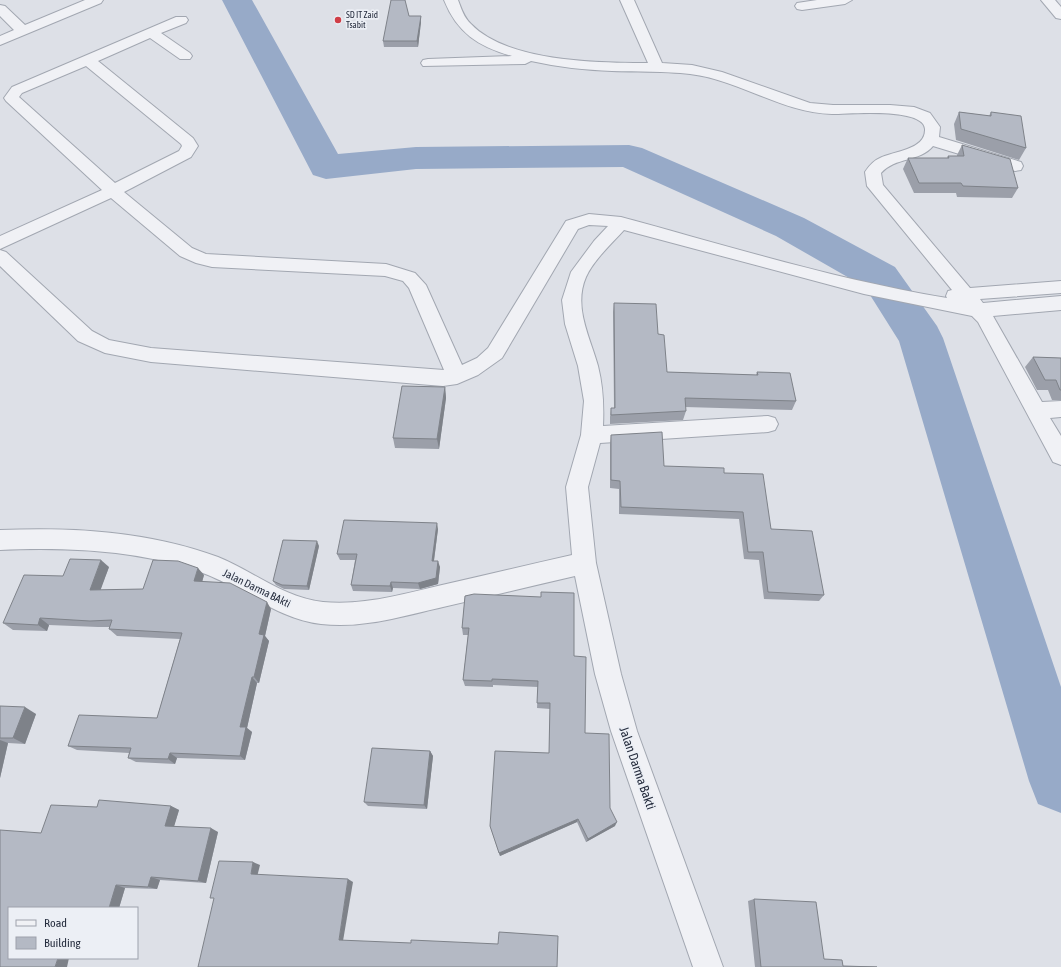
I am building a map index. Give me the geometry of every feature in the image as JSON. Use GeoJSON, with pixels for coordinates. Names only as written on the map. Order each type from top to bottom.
{"type":"FeatureCollection","features":[{"type":"Feature","properties":{"kind":"street"},"geometry":{"type":"LineString","coordinates":[[0,41],[96,0]]}},
{"type":"Feature","properties":{"kind":"street"},"geometry":{"type":"LineString","coordinates":[[451,0],[458,15],[467,28],[486,41],[509,50],[544,60],[583,66],[614,68],[681,68],[713,74],[805,106],[830,109],[915,112],[922,115],[932,124],[934,129],[931,140],[915,152],[885,161],[876,166],[873,172],[873,178],[881,195],[967,294],[979,310],[1037,410],[1061,456]]}},
{"type":"Feature","properties":{"kind":"street"},"geometry":{"type":"LineString","coordinates":[[627,0],[657,67]]}},
{"type":"Feature","properties":{"kind":"street"},"geometry":{"type":"LineString","coordinates":[[802,6],[845,0]]}},
{"type":"Feature","properties":{"kind":"street"},"geometry":{"type":"LineString","coordinates":[[1048,0],[1061,15]]}},
{"type":"Feature","properties":{"kind":"street"},"geometry":{"type":"LineString","coordinates":[[0,9],[23,31]]}},
{"type":"Feature","properties":{"kind":"street"},"geometry":{"type":"LineString","coordinates":[[180,20],[17,90],[11,98],[113,191],[186,252],[202,259],[386,270],[409,277],[417,285],[457,376]]}},
{"type":"Feature","properties":{"kind":"street"},"geometry":{"type":"LineString","coordinates":[[152,33],[185,56]]}},
{"type":"Feature","properties":{"kind":"street"},"geometry":{"type":"LineString","coordinates":[[0,243],[113,191],[185,154],[190,146],[88,60]]}},
{"type":"Feature","properties":{"kind":"street"},"geometry":{"type":"LineString","coordinates":[[428,63],[544,60]]}},
{"type":"Feature","properties":{"kind":"street"},"geometry":{"type":"LineString","coordinates":[[931,140],[1015,166]]}},
{"type":"Feature","properties":{"kind":"street"},"geometry":{"type":"LineString","coordinates":[[0,256],[85,336],[106,346],[151,355],[443,378],[457,376],[483,364],[494,353],[572,225],[581,220],[593,218],[621,223],[864,288],[921,300],[979,310],[1061,303]]}},
{"type":"Feature","properties":{"kind":"street","name":"Jalan Darma Bakti"},"geometry":{"type":"LineString","coordinates":[[621,223],[600,245],[576,276],[571,300],[575,324],[588,366],[594,401],[592,435],[577,487],[584,563],[607,668],[624,731],[702,946],[708,967]]}},
{"type":"Feature","properties":{"kind":"street"},"geometry":{"type":"LineString","coordinates":[[921,300],[967,294],[1061,286]]}},
{"type":"Feature","properties":{"kind":"street"},"geometry":{"type":"LineString","coordinates":[[1037,410],[1061,409]]}},
{"type":"Feature","properties":{"kind":"street"},"geometry":{"type":"LineString","coordinates":[[592,435],[768,424]]}},
{"type":"Feature","properties":{"kind":"street","name":"Jalan Darma BAkti"},"geometry":{"type":"LineString","coordinates":[[0,540],[47,538],[92,541],[144,549],[201,562],[236,576],[290,606],[321,613],[354,614],[378,611],[584,563]]}},
{"type":"Feature","properties":{"kind":"building"},"geometry":{"type":"Polygon","coordinates":[[[391,0],[405,0],[409,16],[421,16],[417,41],[383,41],[391,0]]]}},
{"type":"Feature","properties":{"kind":"building"},"geometry":{"type":"Polygon","coordinates":[[[959,112],[991,116],[991,112],[1021,116],[1026,148],[961,129],[959,112]]]}},
{"type":"Feature","properties":{"kind":"building"},"geometry":{"type":"Polygon","coordinates":[[[962,145],[1010,159],[1018,188],[963,186],[961,183],[919,183],[908,158],[949,158],[948,156],[964,156],[962,145]]]}},
{"type":"Feature","properties":{"kind":"building"},"geometry":{"type":"Polygon","coordinates":[[[614,303],[656,304],[658,334],[664,335],[667,372],[758,375],[757,372],[790,373],[796,401],[685,398],[686,411],[611,415],[611,408],[615,408],[614,303]]]}},
{"type":"Feature","properties":{"kind":"building"},"geometry":{"type":"Polygon","coordinates":[[[1033,357],[1061,358],[1061,390],[1056,380],[1045,380],[1033,357]]]}},
{"type":"Feature","properties":{"kind":"building"},"geometry":{"type":"Polygon","coordinates":[[[402,386],[445,387],[437,439],[393,438],[402,386]]]}},
{"type":"Feature","properties":{"kind":"building"},"geometry":{"type":"Polygon","coordinates":[[[662,432],[664,466],[724,468],[724,473],[763,474],[771,529],[812,531],[824,595],[768,592],[763,552],[748,552],[743,512],[621,507],[620,481],[611,480],[611,435],[662,432]]]}},
{"type":"Feature","properties":{"kind":"building"},"geometry":{"type":"Polygon","coordinates":[[[344,520],[437,523],[432,561],[438,561],[436,578],[418,583],[391,582],[390,586],[351,585],[357,554],[337,554],[344,520]]]}},
{"type":"Feature","properties":{"kind":"building"},"geometry":{"type":"Polygon","coordinates":[[[283,540],[317,541],[307,586],[282,585],[273,581],[283,540]]]}},
{"type":"Feature","properties":{"kind":"building"},"geometry":{"type":"Polygon","coordinates":[[[70,559],[101,560],[90,590],[143,589],[153,560],[178,561],[198,568],[194,581],[230,583],[267,602],[259,634],[264,635],[240,727],[246,727],[240,756],[170,753],[168,759],[128,758],[131,748],[68,746],[79,715],[157,718],[182,633],[109,629],[112,620],[90,621],[40,618],[38,625],[3,623],[24,575],[63,576],[70,559]]]}},
{"type":"Feature","properties":{"kind":"building"},"geometry":{"type":"Polygon","coordinates":[[[541,592],[574,593],[574,656],[586,657],[585,733],[609,734],[610,808],[617,822],[588,839],[578,819],[499,853],[490,826],[495,751],[549,753],[550,703],[537,703],[538,681],[492,679],[492,681],[463,680],[469,628],[462,628],[465,596],[474,594],[541,597],[541,592]]]}},
{"type":"Feature","properties":{"kind":"building"},"geometry":{"type":"Polygon","coordinates":[[[0,706],[25,707],[13,738],[0,738],[0,706]]]}},
{"type":"Feature","properties":{"kind":"building"},"geometry":{"type":"Polygon","coordinates":[[[372,748],[430,751],[424,805],[364,802],[372,748]]]}},
{"type":"Feature","properties":{"kind":"building"},"geometry":{"type":"Polygon","coordinates":[[[99,800],[171,806],[165,826],[211,828],[198,881],[151,877],[148,887],[116,885],[109,907],[8,907],[8,959],[58,959],[55,967],[0,967],[0,830],[41,833],[51,805],[97,807],[99,800]]]}},
{"type":"Feature","properties":{"kind":"building"},"geometry":{"type":"Polygon","coordinates":[[[219,861],[253,862],[251,874],[348,879],[339,940],[411,943],[411,940],[498,944],[499,932],[558,936],[557,967],[198,967],[214,898],[210,898],[219,861]]]}},
{"type":"Feature","properties":{"kind":"building"},"geometry":{"type":"Polygon","coordinates":[[[754,899],[816,902],[824,959],[842,960],[843,966],[877,967],[761,967],[754,899]]]}},
{"type":"Feature","properties":{"kind":"waterway"},"geometry":{"type":"LineString","coordinates":[[237,0],[326,167],[416,158],[629,156],[790,227],[880,277],[921,338],[1061,781]]}},
{"type":"Feature","properties":{"kind":"place","name":"SD IT Zaid Tsabit"},"geometry":{"type":"Point","coordinates":[338,20]}}]}
